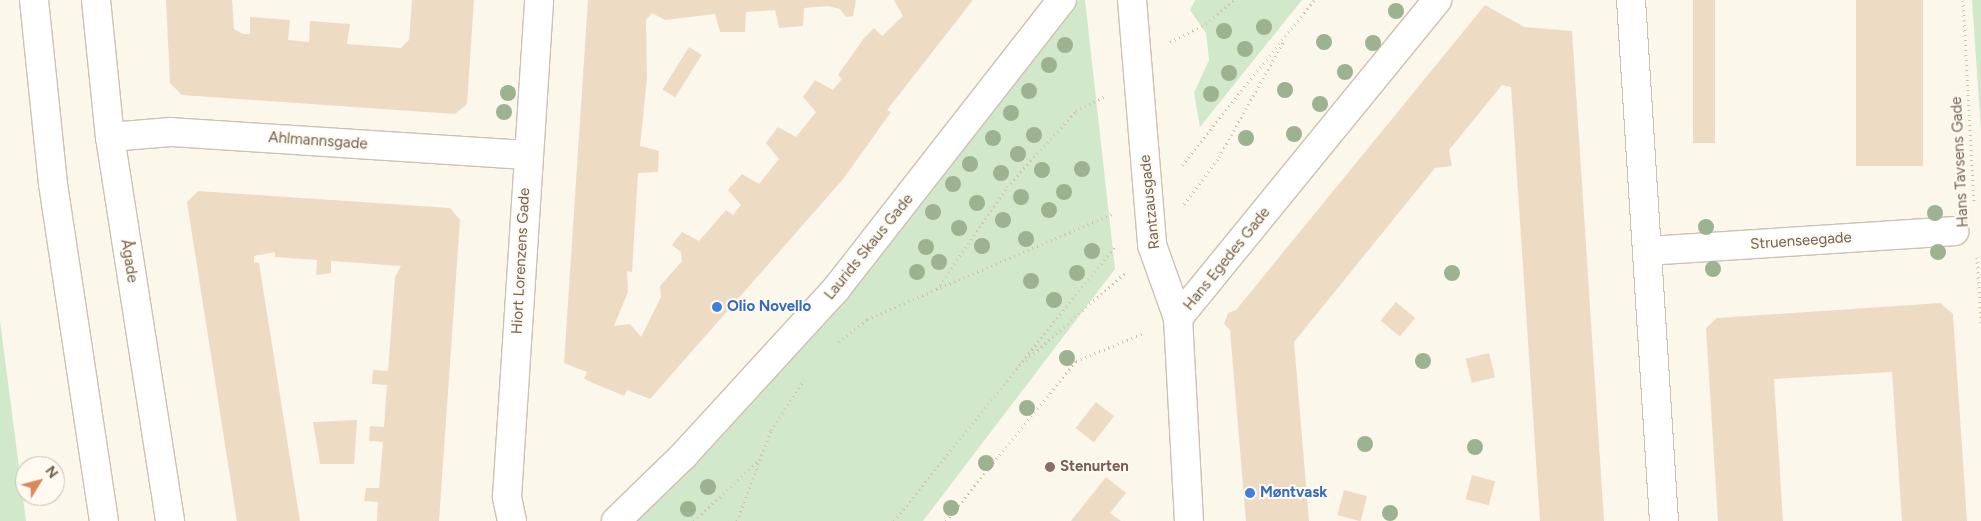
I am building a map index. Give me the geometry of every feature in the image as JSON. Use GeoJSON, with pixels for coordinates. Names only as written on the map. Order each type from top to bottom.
{"type":"FeatureCollection","features":[{"type":"Feature","properties":{"kind":"street"},"geometry":{"type":"LineString","coordinates":[[34,0],[52,184],[104,521]]}},
{"type":"Feature","properties":{"kind":"street","name":"Ågade"},"geometry":{"type":"LineString","coordinates":[[96,0],[110,137],[170,521]]}},
{"type":"Feature","properties":{"kind":"street","name":"Hiort Lorenzens Gade"},"geometry":{"type":"LineString","coordinates":[[512,521],[507,497],[527,155],[539,0]]}},
{"type":"Feature","properties":{"kind":"street","name":"Laurids Skaus Gade"},"geometry":{"type":"LineString","coordinates":[[616,521],[684,455],[836,289],[1062,0]]}},
{"type":"Feature","properties":{"kind":"street","name":"Rantzausgade"},"geometry":{"type":"LineString","coordinates":[[1132,0],[1152,245],[1178,318],[1189,521]]}},
{"type":"Feature","properties":{"kind":"street","name":"Hans Egedes Gade"},"geometry":{"type":"LineString","coordinates":[[1178,318],[1436,0]]}},
{"type":"Feature","properties":{"kind":"street"},"geometry":{"type":"LineString","coordinates":[[1631,0],[1664,521]]}},
{"type":"Feature","properties":{"kind":"street","name":"Ahlmannsgade"},"geometry":{"type":"LineString","coordinates":[[110,137],[171,132],[527,155]]}},
{"type":"Feature","properties":{"kind":"street","name":"Struenseegade"},"geometry":{"type":"LineString","coordinates":[[1648,251],[1954,231]]}},
{"type":"Feature","properties":{"kind":"path"},"geometry":{"type":"LineString","coordinates":[[1135,48],[1165,45],[1206,24],[1234,0]]}},
{"type":"Feature","properties":{"kind":"path"},"geometry":{"type":"LineString","coordinates":[[894,521],[1148,202],[1314,0]]}},
{"type":"Feature","properties":{"kind":"path","name":"Hans Tavsens Gade"},"geometry":{"type":"LineString","coordinates":[[1963,0],[1974,213]]}},
{"type":"Feature","properties":{"kind":"path"},"geometry":{"type":"LineString","coordinates":[[937,289],[958,252],[1007,187],[1076,111],[1101,97],[1139,95]]}},
{"type":"Feature","properties":{"kind":"path"},"geometry":{"type":"LineString","coordinates":[[831,350],[867,319],[1090,220],[1148,202]]}},
{"type":"Feature","properties":{"kind":"path"},"geometry":{"type":"LineString","coordinates":[[1977,250],[1981,323]]}},
{"type":"Feature","properties":{"kind":"path","name":"Hans Egedes Gade"},"geometry":{"type":"LineString","coordinates":[[946,521],[1076,361],[1178,318]]}},
{"type":"Feature","properties":{"kind":"path"},"geometry":{"type":"LineString","coordinates":[[736,521],[771,430],[806,377]]}},
{"type":"Feature","properties":{"kind":"path"},"geometry":{"type":"LineString","coordinates":[[694,521],[760,458]]}},
{"type":"Feature","properties":{"kind":"green space"},"geometry":{"type":"Polygon","coordinates":[[[1079,0],[1085,0],[1115,269],[923,521],[632,521],[762,392],[840,304],[1079,0]]]}},
{"type":"Feature","properties":{"kind":"green space"},"geometry":{"type":"Polygon","coordinates":[[[1195,0],[1302,0],[1200,127],[1194,93],[1209,60],[1206,33],[1190,10],[1195,0]]]}},
{"type":"Feature","properties":{"kind":"green space"},"geometry":{"type":"Polygon","coordinates":[[[1972,0],[1981,0],[1981,130],[1972,0]]]}},
{"type":"Feature","properties":{"kind":"green space"},"geometry":{"type":"Polygon","coordinates":[[[0,321],[18,456],[15,456],[15,506],[24,506],[26,521],[0,521],[0,321]]]}},
{"type":"Feature","properties":{"kind":"building"},"geometry":{"type":"Polygon","coordinates":[[[166,0],[232,0],[234,29],[243,34],[250,34],[250,17],[290,20],[288,40],[309,42],[310,21],[350,24],[347,44],[401,48],[409,40],[412,0],[474,0],[467,104],[455,114],[182,95],[170,83],[166,0]]]}},
{"type":"Feature","properties":{"kind":"building"},"geometry":{"type":"Polygon","coordinates":[[[588,0],[856,0],[853,16],[846,17],[840,9],[828,6],[804,8],[803,26],[779,28],[775,10],[746,12],[745,32],[720,32],[715,14],[665,20],[652,13],[646,20],[647,78],[640,146],[659,151],[658,172],[638,173],[632,272],[627,271],[628,292],[614,326],[630,324],[641,337],[661,297],[660,286],[682,261],[681,252],[672,245],[682,232],[699,241],[726,210],[733,215],[741,205],[728,190],[742,174],[759,184],[779,159],[766,143],[778,127],[796,137],[816,112],[803,97],[815,80],[833,90],[842,79],[838,75],[864,38],[874,28],[882,36],[903,16],[894,0],[973,0],[887,110],[891,112],[844,178],[650,399],[627,390],[624,396],[584,379],[587,372],[564,363],[588,0]]]}},
{"type":"Feature","properties":{"kind":"building"},"geometry":{"type":"Polygon","coordinates":[[[1693,0],[1715,0],[1715,143],[1693,143],[1693,0]]]}},
{"type":"Feature","properties":{"kind":"building"},"geometry":{"type":"Polygon","coordinates":[[[1856,0],[1923,0],[1923,166],[1856,166],[1856,0]]]}},
{"type":"Feature","properties":{"kind":"building"},"geometry":{"type":"Polygon","coordinates":[[[1485,5],[1524,27],[1572,31],[1604,521],[1540,521],[1511,87],[1502,85],[1449,150],[1452,166],[1435,168],[1294,342],[1309,521],[1246,521],[1230,330],[1224,324],[1228,313],[1236,310],[1485,5]]]}},
{"type":"Feature","properties":{"kind":"building"},"geometry":{"type":"Polygon","coordinates":[[[689,47],[702,55],[675,97],[663,89],[689,47]]]}},
{"type":"Feature","properties":{"kind":"building"},"geometry":{"type":"Polygon","coordinates":[[[198,191],[450,208],[460,220],[439,521],[377,521],[378,502],[364,501],[366,488],[379,488],[383,442],[369,441],[370,426],[384,427],[387,385],[372,384],[373,370],[388,371],[395,277],[401,266],[331,261],[331,273],[316,275],[317,260],[275,257],[275,252],[254,256],[254,262],[259,263],[300,521],[237,521],[187,202],[198,191]]]}},
{"type":"Feature","properties":{"kind":"building"},"geometry":{"type":"Polygon","coordinates":[[[1396,302],[1415,318],[1400,336],[1381,320],[1396,302]]]}},
{"type":"Feature","properties":{"kind":"building"},"geometry":{"type":"Polygon","coordinates":[[[1940,303],[1953,314],[1967,521],[1902,521],[1892,372],[1774,379],[1783,521],[1718,521],[1706,328],[1717,318],[1940,303]]]}},
{"type":"Feature","properties":{"kind":"building"},"geometry":{"type":"Polygon","coordinates":[[[1489,353],[1495,377],[1472,383],[1466,359],[1489,353]]]}},
{"type":"Feature","properties":{"kind":"building"},"geometry":{"type":"Polygon","coordinates":[[[1096,402],[1114,416],[1094,442],[1076,428],[1096,402]]]}},
{"type":"Feature","properties":{"kind":"building"},"geometry":{"type":"Polygon","coordinates":[[[357,420],[354,464],[320,464],[313,422],[357,420]]]}},
{"type":"Feature","properties":{"kind":"building"},"geometry":{"type":"Polygon","coordinates":[[[1472,475],[1495,481],[1489,505],[1466,499],[1472,475]]]}},
{"type":"Feature","properties":{"kind":"building"},"geometry":{"type":"Polygon","coordinates":[[[1106,477],[1126,493],[1110,513],[1121,521],[1071,521],[1106,477]]]}},
{"type":"Feature","properties":{"kind":"building"},"geometry":{"type":"Polygon","coordinates":[[[1344,490],[1367,496],[1361,521],[1337,515],[1344,490]]]}},
{"type":"Feature","properties":{"kind":"place","name":"Olio Novello"},"geometry":{"type":"Point","coordinates":[717,307]}},
{"type":"Feature","properties":{"kind":"place","name":"Stenurten"},"geometry":{"type":"Point","coordinates":[1050,467]}},
{"type":"Feature","properties":{"kind":"place","name":"Møntvask"},"geometry":{"type":"Point","coordinates":[1250,493]}}]}
